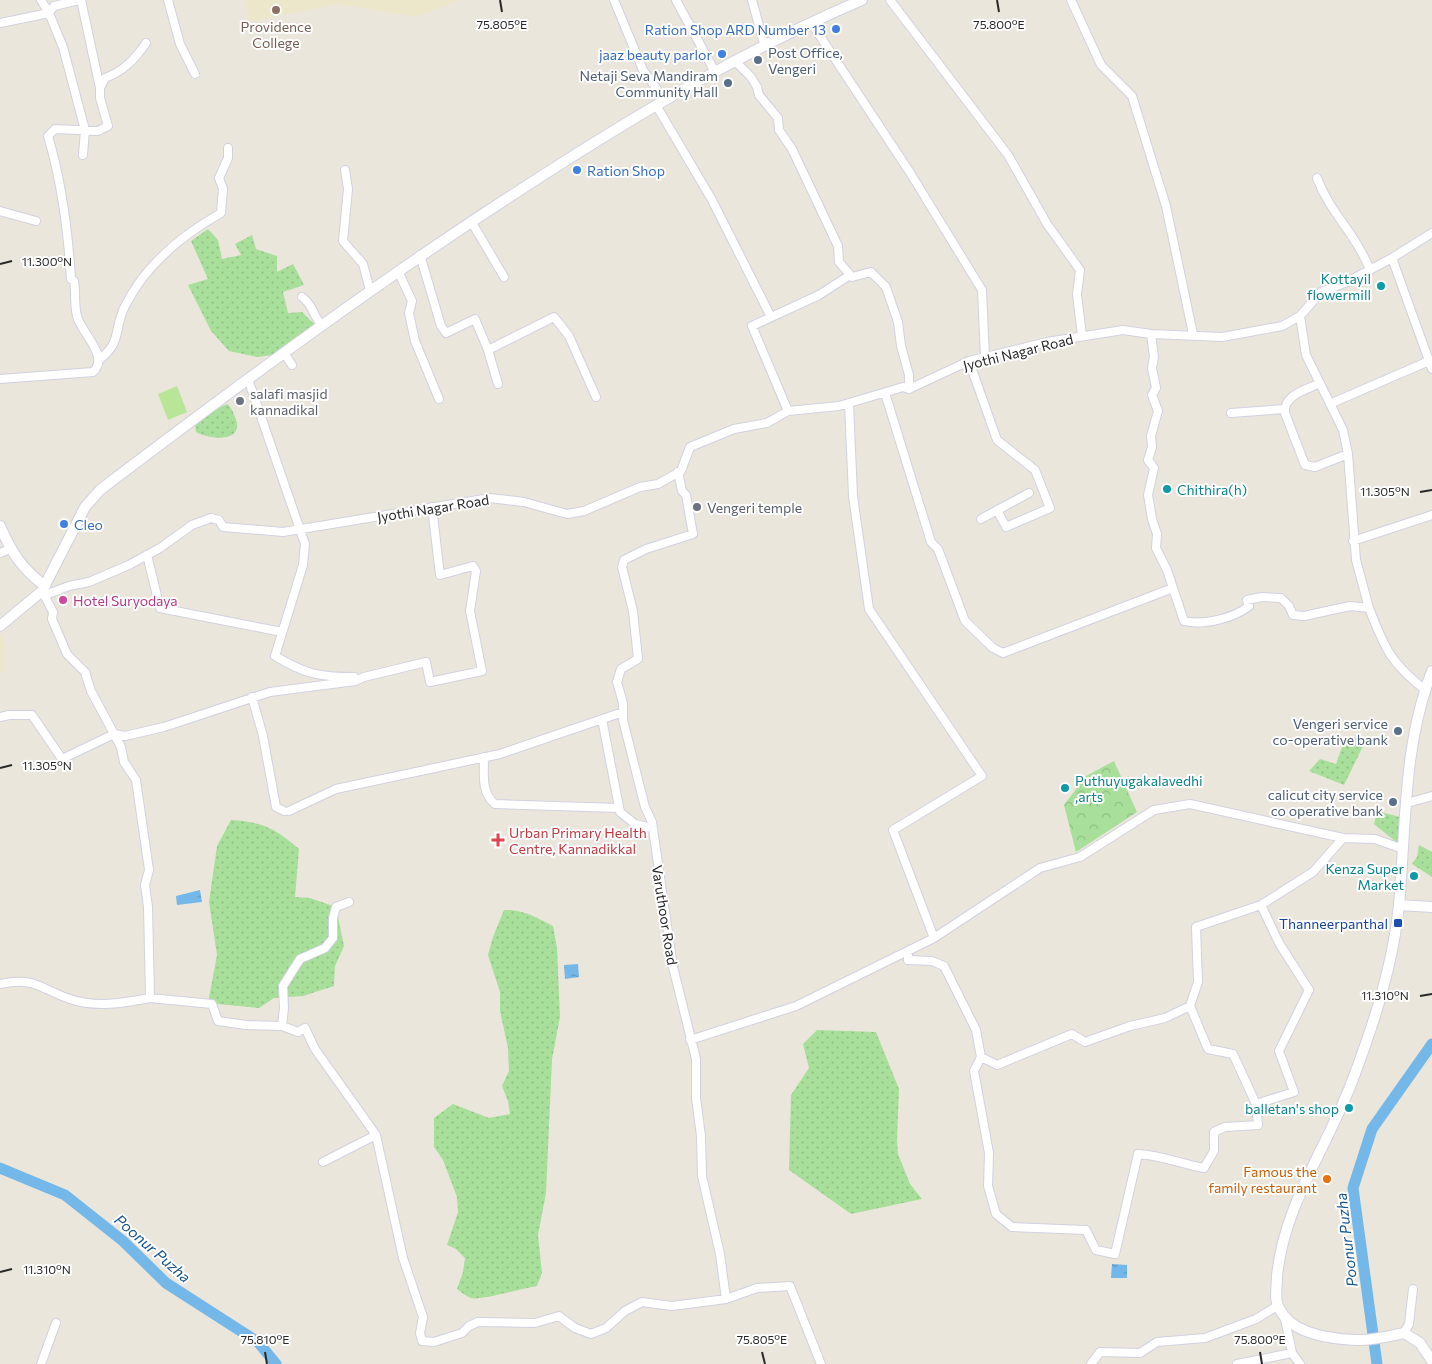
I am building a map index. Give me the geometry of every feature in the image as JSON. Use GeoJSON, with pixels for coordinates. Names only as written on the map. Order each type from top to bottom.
{"type":"FeatureCollection","features":[{"type":"Feature","properties":{"kind":"main road"},"geometry":{"type":"LineString","coordinates":[[0,626],[43,588],[85,507],[100,490],[370,290],[472,221],[660,102],[735,61],[862,0]]}},
{"type":"Feature","properties":{"kind":"main road"},"geometry":{"type":"LineString","coordinates":[[0,526],[5,551],[43,588]]}},
{"type":"Feature","properties":{"kind":"main road"},"geometry":{"type":"LineString","coordinates":[[1432,671],[1424,690],[1414,734],[1399,905],[1388,969],[1366,1042],[1339,1113],[1290,1215],[1279,1262],[1277,1306],[1291,1325],[1320,1335],[1358,1340],[1404,1333],[1429,1348],[1432,1361]]}},
{"type":"Feature","properties":{"kind":"main road"},"geometry":{"type":"LineString","coordinates":[[1399,905],[1432,907]]}},
{"type":"Feature","properties":{"kind":"street"},"geometry":{"type":"LineString","coordinates":[[41,0],[49,13],[63,47],[86,130],[83,155]]}},
{"type":"Feature","properties":{"kind":"street"},"geometry":{"type":"LineString","coordinates":[[0,23],[49,13],[54,6],[80,0],[108,126],[98,131],[55,129],[48,136],[56,162],[68,232],[71,279],[74,281],[76,290],[74,298],[77,317],[86,337],[94,346],[99,360],[98,368],[93,372],[0,380]]}},
{"type":"Feature","properties":{"kind":"street"},"geometry":{"type":"LineString","coordinates":[[168,0],[180,44],[195,74]]}},
{"type":"Feature","properties":{"kind":"street"},"geometry":{"type":"LineString","coordinates":[[614,0],[643,70],[771,317]]}},
{"type":"Feature","properties":{"kind":"street"},"geometry":{"type":"LineString","coordinates":[[676,0],[715,72]]}},
{"type":"Feature","properties":{"kind":"street"},"geometry":{"type":"LineString","coordinates":[[752,0],[764,47]]}},
{"type":"Feature","properties":{"kind":"street"},"geometry":{"type":"LineString","coordinates":[[890,0],[1008,155],[1047,224],[1080,270],[1077,294],[1082,336]]}},
{"type":"Feature","properties":{"kind":"street"},"geometry":{"type":"LineString","coordinates":[[1071,0],[1101,65],[1132,96],[1166,206],[1193,334]]}},
{"type":"Feature","properties":{"kind":"street"},"geometry":{"type":"LineString","coordinates":[[812,24],[909,171],[982,290],[984,358]]}},
{"type":"Feature","properties":{"kind":"street"},"geometry":{"type":"LineString","coordinates":[[100,88],[105,78],[118,73],[136,58],[146,43]]}},
{"type":"Feature","properties":{"kind":"street"},"geometry":{"type":"LineString","coordinates":[[735,61],[751,77],[757,86],[759,95],[778,118],[778,130],[792,149],[838,246],[839,262],[852,278],[871,272],[886,287],[898,322],[902,352],[909,375],[909,389]]}},
{"type":"Feature","properties":{"kind":"street"},"geometry":{"type":"LineString","coordinates":[[99,360],[112,349],[124,308],[138,284],[156,261],[206,221],[220,213],[223,190],[219,178],[228,158],[228,148]]}},
{"type":"Feature","properties":{"kind":"street"},"geometry":{"type":"LineString","coordinates":[[345,170],[348,189],[343,241],[363,264],[370,290]]}},
{"type":"Feature","properties":{"kind":"street"},"geometry":{"type":"LineString","coordinates":[[1317,178],[1330,205],[1357,240],[1370,270]]}},
{"type":"Feature","properties":{"kind":"street"},"geometry":{"type":"LineString","coordinates":[[0,211],[36,221]]}},
{"type":"Feature","properties":{"kind":"street"},"geometry":{"type":"LineString","coordinates":[[472,221],[504,277]]}},
{"type":"Feature","properties":{"kind":"street","name":"Jyothi Nagar Road"},"geometry":{"type":"LineString","coordinates":[[43,588],[48,594],[69,586],[89,582],[147,555],[192,525],[212,518],[219,520],[223,527],[282,532],[490,498],[524,502],[567,514],[584,511],[640,487],[658,484],[681,471],[690,447],[734,429],[767,423],[788,410],[838,406],[903,388],[909,389],[969,361],[1047,342],[1123,330],[1151,334],[1193,334],[1222,337],[1282,326],[1300,316],[1321,292],[1347,282],[1370,270],[1432,233]]}},
{"type":"Feature","properties":{"kind":"street"},"geometry":{"type":"LineString","coordinates":[[420,255],[441,326],[446,333],[475,319],[488,350],[498,384]]}},
{"type":"Feature","properties":{"kind":"street"},"geometry":{"type":"LineString","coordinates":[[1332,404],[1430,365],[1392,258]]}},
{"type":"Feature","properties":{"kind":"street"},"geometry":{"type":"LineString","coordinates":[[398,271],[412,301],[409,313],[416,341],[439,399]]}},
{"type":"Feature","properties":{"kind":"street"},"geometry":{"type":"LineString","coordinates":[[788,410],[752,326],[819,295],[850,275]]}},
{"type":"Feature","properties":{"kind":"street"},"geometry":{"type":"LineString","coordinates":[[302,296],[310,303],[317,320],[322,325]]}},
{"type":"Feature","properties":{"kind":"street"},"geometry":{"type":"LineString","coordinates":[[488,350],[554,316],[569,336],[596,397]]}},
{"type":"Feature","properties":{"kind":"street"},"geometry":{"type":"LineString","coordinates":[[1300,316],[1306,355],[1332,404],[1343,430],[1348,454],[1356,560],[1369,608],[1379,634],[1396,665],[1424,690]]}},
{"type":"Feature","properties":{"kind":"street"},"geometry":{"type":"LineString","coordinates":[[1151,334],[1154,357],[1152,368],[1156,388],[1152,395],[1158,411],[1151,436],[1152,447],[1148,460],[1154,468],[1148,496],[1157,534],[1156,548],[1173,588],[1184,621],[1193,623],[1238,615],[1249,606],[1247,600],[1262,597],[1282,598],[1293,614],[1304,616],[1350,606],[1369,608]]}},
{"type":"Feature","properties":{"kind":"street"},"geometry":{"type":"LineString","coordinates":[[284,353],[292,365]]}},
{"type":"Feature","properties":{"kind":"street"},"geometry":{"type":"LineString","coordinates":[[969,361],[997,440],[1035,470],[1050,508],[1006,527],[997,510]]}},
{"type":"Feature","properties":{"kind":"street"},"geometry":{"type":"LineString","coordinates":[[248,379],[305,544],[303,565],[275,656],[301,671],[333,677],[364,677]]}},
{"type":"Feature","properties":{"kind":"street"},"geometry":{"type":"LineString","coordinates":[[1320,383],[1288,399],[1284,408],[1304,465],[1315,467],[1348,454]]}},
{"type":"Feature","properties":{"kind":"street"},"geometry":{"type":"LineString","coordinates":[[885,393],[931,542],[938,549],[965,621],[993,648],[1003,653],[1173,588]]}},
{"type":"Feature","properties":{"kind":"street"},"geometry":{"type":"LineString","coordinates":[[849,403],[853,496],[869,608],[982,776],[893,830],[934,938]]}},
{"type":"Feature","properties":{"kind":"street"},"geometry":{"type":"LineString","coordinates":[[1231,413],[1284,408]]}},
{"type":"Feature","properties":{"kind":"street","name":"Varuthoor Road"},"geometry":{"type":"LineString","coordinates":[[678,472],[682,492],[686,495],[693,534],[630,555],[624,560],[622,568],[634,611],[638,659],[621,669],[617,682],[623,720],[652,828],[673,967],[696,1059],[696,1098],[701,1136],[702,1176],[720,1254],[726,1299]]}},
{"type":"Feature","properties":{"kind":"street"},"geometry":{"type":"LineString","coordinates":[[981,519],[1029,493]]}},
{"type":"Feature","properties":{"kind":"street"},"geometry":{"type":"LineString","coordinates":[[0,717],[9,714],[32,716],[62,760],[114,734],[125,736],[164,728],[252,697],[280,690],[355,681],[364,677],[426,662],[430,682],[482,671],[470,611],[476,571],[473,566],[440,575],[432,507]]}},
{"type":"Feature","properties":{"kind":"street"},"geometry":{"type":"LineString","coordinates":[[1354,542],[1432,515]]}},
{"type":"Feature","properties":{"kind":"street"},"geometry":{"type":"LineString","coordinates":[[147,555],[160,608],[282,632]]}},
{"type":"Feature","properties":{"kind":"street"},"geometry":{"type":"LineString","coordinates":[[43,588],[53,612],[52,619],[67,654],[84,672],[91,691],[122,747],[124,762],[136,780],[145,830],[149,870],[145,885],[148,907],[150,998]]}},
{"type":"Feature","properties":{"kind":"street"},"geometry":{"type":"LineString","coordinates":[[252,697],[263,736],[276,807],[286,811],[336,789],[484,758],[623,712]]}},
{"type":"Feature","properties":{"kind":"street"},"geometry":{"type":"LineString","coordinates":[[602,719],[620,812],[635,824],[652,828]]}},
{"type":"Feature","properties":{"kind":"street"},"geometry":{"type":"LineString","coordinates":[[484,758],[485,792],[488,799],[495,804],[619,808]]}},
{"type":"Feature","properties":{"kind":"street"},"geometry":{"type":"LineString","coordinates":[[1407,803],[1432,796]]}},
{"type":"Feature","properties":{"kind":"street"},"geometry":{"type":"LineString","coordinates":[[690,1040],[796,1006],[908,951],[934,938],[1040,868],[1080,858],[1154,810],[1190,804],[1342,838],[1375,839],[1403,849]]}},
{"type":"Feature","properties":{"kind":"street"},"geometry":{"type":"LineString","coordinates":[[908,951],[908,960],[932,961],[944,966],[976,1030],[981,1058],[974,1071],[989,1154],[988,1186],[996,1214],[1012,1228],[1086,1230],[1096,1250],[1116,1254],[1138,1154],[1158,1155],[1180,1164],[1204,1168],[1214,1151],[1214,1132],[1225,1127],[1258,1125],[1256,1104],[1232,1054],[1208,1049],[1190,1006],[1198,982],[1196,928],[1261,905],[1313,872],[1342,838]]}},
{"type":"Feature","properties":{"kind":"street"},"geometry":{"type":"LineString","coordinates":[[282,1026],[284,1008],[283,986],[300,959],[325,948],[333,938],[333,918],[336,907],[349,902]]}},
{"type":"Feature","properties":{"kind":"street"},"geometry":{"type":"LineString","coordinates":[[1256,1104],[1294,1092],[1279,1052],[1309,990],[1280,943],[1261,905]]}},
{"type":"Feature","properties":{"kind":"street"},"geometry":{"type":"LineString","coordinates":[[0,984],[21,980],[34,983],[71,1000],[117,1004],[150,998],[208,1003],[212,1004],[218,1021],[246,1026],[282,1026],[298,1032],[305,1028],[315,1049],[376,1135],[403,1258],[423,1317],[420,1333],[422,1341],[434,1342],[462,1333],[469,1326],[478,1322],[535,1323],[558,1316],[575,1328],[591,1334],[606,1328],[625,1311],[642,1302],[672,1306],[726,1299],[757,1288],[790,1286],[820,1364]]}},
{"type":"Feature","properties":{"kind":"street"},"geometry":{"type":"LineString","coordinates":[[981,1058],[997,1065],[1072,1034],[1085,1042],[1130,1026],[1165,1018],[1190,1006]]}},
{"type":"Feature","properties":{"kind":"street"},"geometry":{"type":"LineString","coordinates":[[323,1162],[376,1135]]}},
{"type":"Feature","properties":{"kind":"street"},"geometry":{"type":"LineString","coordinates":[[1404,1333],[1409,1324],[1413,1289]]}},
{"type":"Feature","properties":{"kind":"street"},"geometry":{"type":"LineString","coordinates":[[1091,1364],[1100,1352],[1140,1353],[1157,1342],[1204,1338],[1256,1319],[1277,1306]]}},
{"type":"Feature","properties":{"kind":"street"},"geometry":{"type":"LineString","coordinates":[[1285,1319],[1292,1353],[1300,1364]]}},
{"type":"Feature","properties":{"kind":"street"},"geometry":{"type":"LineString","coordinates":[[41,1364],[56,1323]]}},
{"type":"Feature","properties":{"kind":"street"},"geometry":{"type":"LineString","coordinates":[[1237,1364],[1292,1353]]}},
{"type":"Feature","properties":{"kind":"shaded area","name":"Providence College"},"geometry":{"type":"Polygon","coordinates":[[[244,0],[460,0],[415,17],[338,4],[249,22],[244,0]]]}},
{"type":"Feature","properties":{"kind":"shaded area"},"geometry":{"type":"Polygon","coordinates":[[[2,633],[6,650],[6,671],[0,672],[0,634],[2,633]]]}},
{"type":"Feature","properties":{"kind":"green space"},"geometry":{"type":"Polygon","coordinates":[[[208,229],[218,240],[222,259],[241,255],[235,244],[252,235],[256,249],[277,256],[277,272],[293,264],[304,285],[283,292],[288,313],[302,312],[318,328],[273,355],[257,357],[229,351],[211,331],[188,285],[208,279],[191,241],[208,229]]]}},
{"type":"Feature","properties":{"kind":"green space"},"geometry":{"type":"Polygon","coordinates":[[[177,386],[187,412],[168,420],[158,394],[177,386]]]}},
{"type":"Feature","properties":{"kind":"green space"},"geometry":{"type":"Polygon","coordinates":[[[227,404],[235,417],[236,431],[231,435],[217,438],[196,432],[195,425],[215,410],[227,404]]]}},
{"type":"Feature","properties":{"kind":"green space"},"geometry":{"type":"Polygon","coordinates":[[[1346,736],[1366,740],[1344,785],[1309,771],[1320,759],[1336,764],[1346,736]]]}},
{"type":"Feature","properties":{"kind":"green space"},"geometry":{"type":"Polygon","coordinates":[[[1114,761],[1137,812],[1076,852],[1064,805],[1086,776],[1114,761]]]}},
{"type":"Feature","properties":{"kind":"green space"},"geometry":{"type":"Polygon","coordinates":[[[1377,811],[1407,819],[1400,845],[1374,824],[1377,811]]]}},
{"type":"Feature","properties":{"kind":"green space"},"geometry":{"type":"Polygon","coordinates":[[[231,820],[252,822],[268,827],[299,849],[295,897],[310,898],[336,907],[344,946],[335,966],[334,986],[303,996],[274,998],[259,1008],[208,1003],[217,955],[209,902],[217,846],[231,820]]]}},
{"type":"Feature","properties":{"kind":"green space"},"geometry":{"type":"Polygon","coordinates":[[[1419,845],[1432,852],[1432,877],[1412,864],[1417,857],[1419,845]]]}},
{"type":"Feature","properties":{"kind":"green space"},"geometry":{"type":"Polygon","coordinates":[[[504,910],[524,913],[553,926],[557,948],[560,1017],[552,1059],[546,1193],[538,1235],[542,1273],[537,1286],[492,1296],[471,1298],[457,1289],[463,1272],[465,1258],[456,1249],[447,1245],[458,1212],[457,1197],[443,1160],[434,1147],[434,1118],[453,1104],[489,1118],[510,1114],[508,1101],[502,1086],[509,1071],[508,1048],[500,1011],[500,992],[488,955],[504,910]]]}},
{"type":"Feature","properties":{"kind":"green space"},"geometry":{"type":"Polygon","coordinates":[[[817,1030],[876,1032],[899,1089],[898,1154],[910,1184],[922,1199],[851,1214],[789,1170],[791,1095],[809,1068],[803,1044],[817,1030]]]}},
{"type":"Feature","properties":{"kind":"water"},"geometry":{"type":"Polygon","coordinates":[[[200,890],[202,902],[177,905],[176,896],[200,890]]]}},
{"type":"Feature","properties":{"kind":"water"},"geometry":{"type":"Polygon","coordinates":[[[578,964],[579,977],[565,979],[564,965],[578,964]]]}},
{"type":"Feature","properties":{"kind":"water"},"geometry":{"type":"Polygon","coordinates":[[[1112,1264],[1127,1265],[1127,1278],[1111,1278],[1112,1264]]]}},
{"type":"Feature","properties":{"kind":"waterway","name":"Poonur Puzha"},"geometry":{"type":"LineString","coordinates":[[1377,1364],[1353,1188],[1372,1129],[1432,1044]]}},
{"type":"Feature","properties":{"kind":"waterway","name":"Poonur Puzha"},"geometry":{"type":"LineString","coordinates":[[0,1168],[65,1195],[123,1241],[166,1283],[258,1342],[276,1364]]}},
{"type":"Feature","properties":{"kind":"place","name":"Providence College"},"geometry":{"type":"Point","coordinates":[276,10]}},
{"type":"Feature","properties":{"kind":"place","name":"Ration Shop ARD Number 13"},"geometry":{"type":"Point","coordinates":[836,29]}},
{"type":"Feature","properties":{"kind":"place","name":"jaaz beauty parlor"},"geometry":{"type":"Point","coordinates":[722,54]}},
{"type":"Feature","properties":{"kind":"place","name":"Post Office, Vengeri"},"geometry":{"type":"Point","coordinates":[758,60]}},
{"type":"Feature","properties":{"kind":"place","name":"Netaji Seva Mandiram Community Hall"},"geometry":{"type":"Point","coordinates":[728,83]}},
{"type":"Feature","properties":{"kind":"place","name":"Ration Shop"},"geometry":{"type":"Point","coordinates":[577,170]}},
{"type":"Feature","properties":{"kind":"place","name":"Kottayil flowermill"},"geometry":{"type":"Point","coordinates":[1381,286]}},
{"type":"Feature","properties":{"kind":"place","name":"salafi masjid kannadikal"},"geometry":{"type":"Point","coordinates":[240,401]}},
{"type":"Feature","properties":{"kind":"place","name":"Chithira(h)"},"geometry":{"type":"Point","coordinates":[1167,489]}},
{"type":"Feature","properties":{"kind":"place","name":"Vengeri temple"},"geometry":{"type":"Point","coordinates":[697,507]}},
{"type":"Feature","properties":{"kind":"place","name":"Cleo"},"geometry":{"type":"Point","coordinates":[64,524]}},
{"type":"Feature","properties":{"kind":"place","name":"Hotel Suryodaya"},"geometry":{"type":"Point","coordinates":[63,600]}},
{"type":"Feature","properties":{"kind":"place","name":"Vengeri service co-operative bank"},"geometry":{"type":"Point","coordinates":[1398,731]}},
{"type":"Feature","properties":{"kind":"place","name":"Puthuyugakalavedhi ,arts"},"geometry":{"type":"Point","coordinates":[1065,788]}},
{"type":"Feature","properties":{"kind":"place","name":"calicut city service co operative bank"},"geometry":{"type":"Point","coordinates":[1393,802]}},
{"type":"Feature","properties":{"kind":"place","name":"Urban Primary Health Centre, Kannadikkal"},"geometry":{"type":"Point","coordinates":[498,840]}},
{"type":"Feature","properties":{"kind":"place","name":"Kenza Super Market"},"geometry":{"type":"Point","coordinates":[1414,876]}},
{"type":"Feature","properties":{"kind":"place","name":"Thanneerpanthal"},"geometry":{"type":"Point","coordinates":[1398,923]}},
{"type":"Feature","properties":{"kind":"place","name":"balletan's shop"},"geometry":{"type":"Point","coordinates":[1349,1108]}},
{"type":"Feature","properties":{"kind":"place","name":"Famous the family restaurant"},"geometry":{"type":"Point","coordinates":[1327,1179]}}]}
